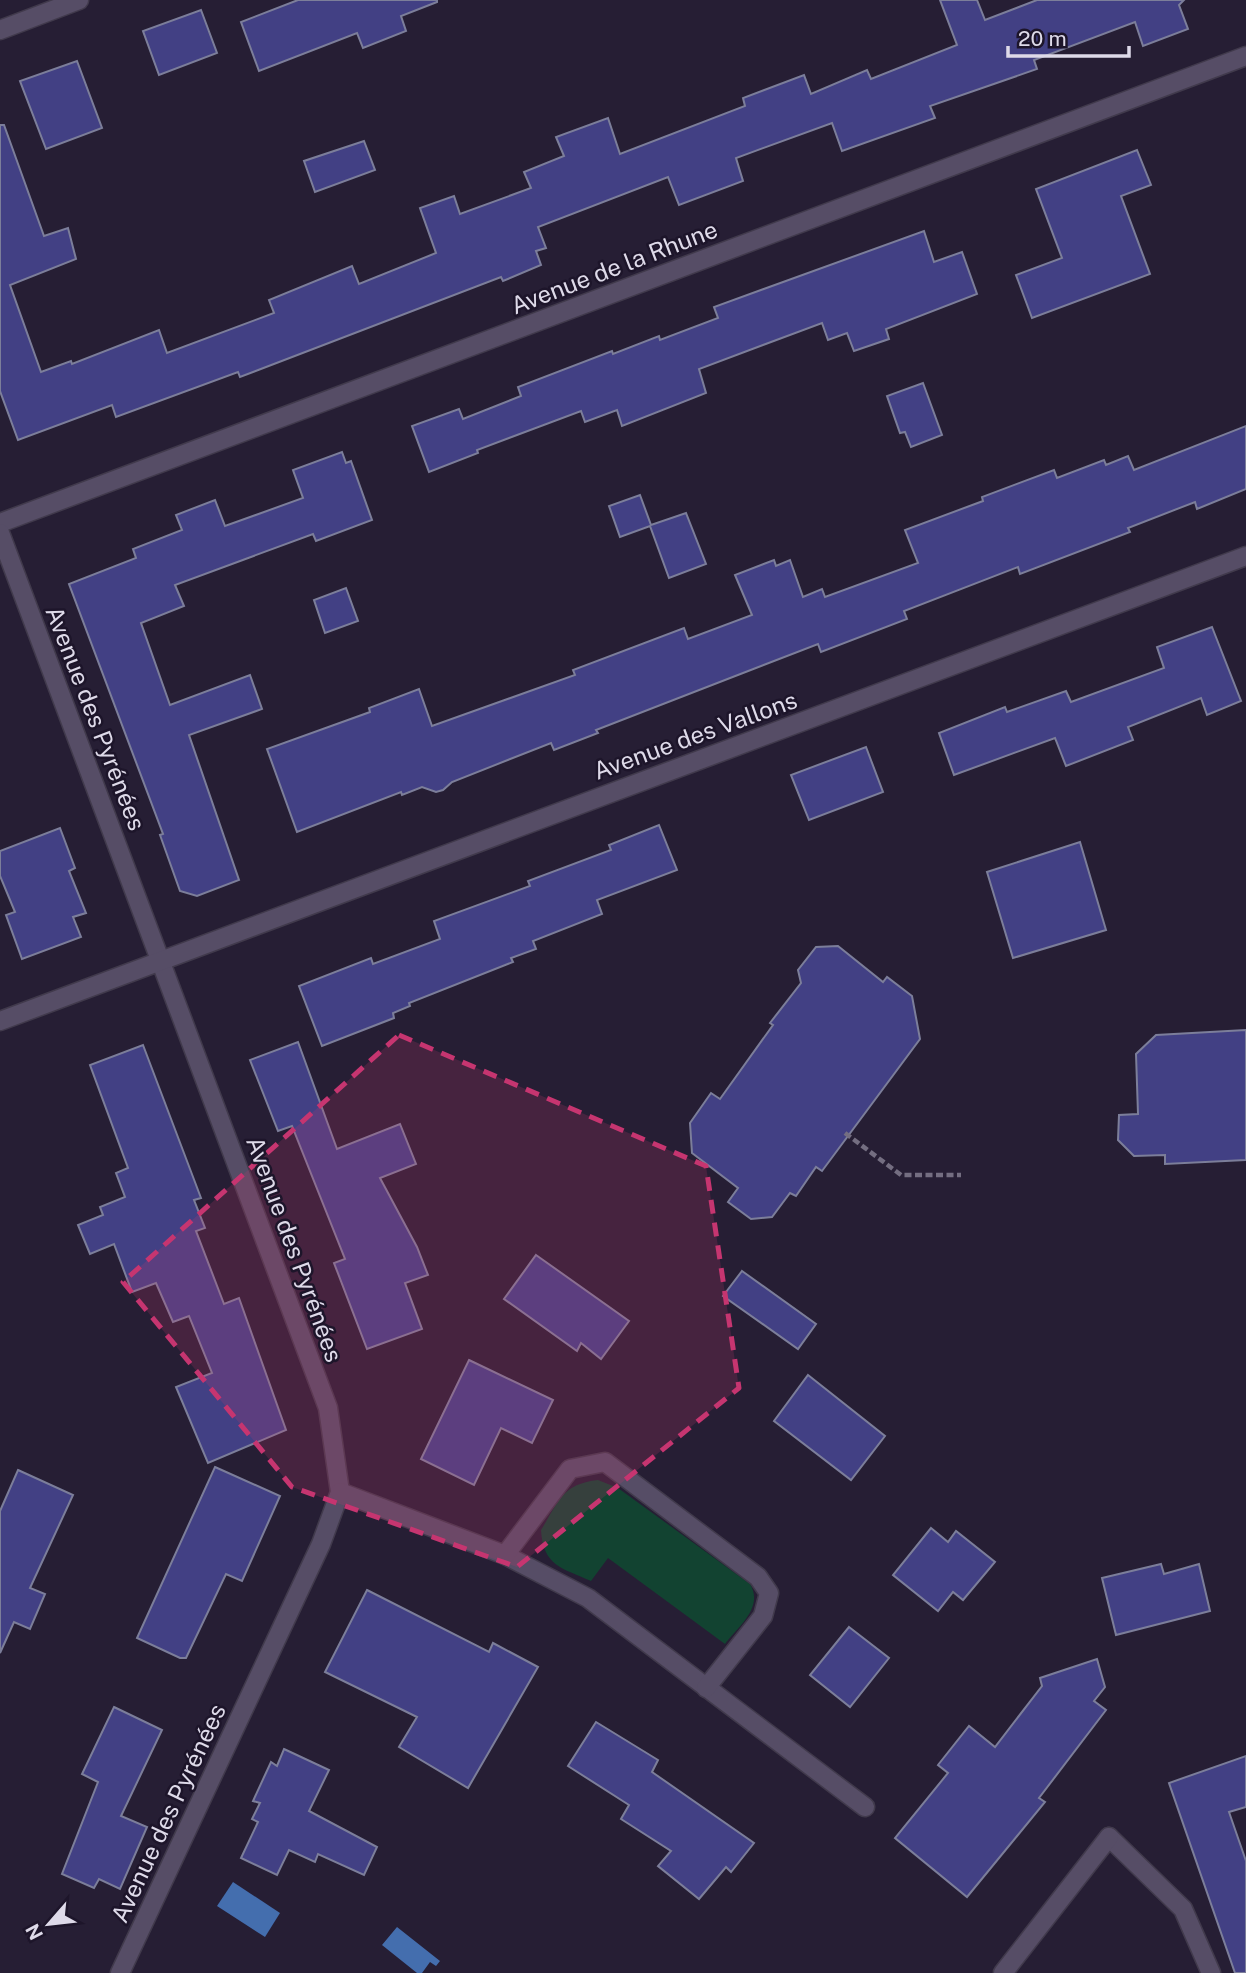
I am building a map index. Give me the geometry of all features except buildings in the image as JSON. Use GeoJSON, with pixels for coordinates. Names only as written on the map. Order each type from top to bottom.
{"type":"FeatureCollection","features":[{"type":"Feature","properties":{"kind":"street"},"geometry":{"type":"LineString","coordinates":[[0,30],[79,0]]}},
{"type":"Feature","properties":{"kind":"street","name":"Avenue de la Rhune"},"geometry":{"type":"LineString","coordinates":[[0,523],[1246,56]]}},
{"type":"Feature","properties":{"kind":"street","name":"Avenue des Pyrénées"},"geometry":{"type":"LineString","coordinates":[[0,533],[328,1408],[340,1492],[321,1544],[120,1973]]}},
{"type":"Feature","properties":{"kind":"street","name":"Avenue des Vallons"},"geometry":{"type":"LineString","coordinates":[[0,1021],[1246,556]]}},
{"type":"Feature","properties":{"kind":"street"},"geometry":{"type":"LineString","coordinates":[[505,1555],[570,1469],[605,1462],[758,1577],[769,1594],[763,1616],[706,1688]]}},
{"type":"Feature","properties":{"kind":"street"},"geometry":{"type":"LineString","coordinates":[[340,1492],[505,1555],[588,1598],[865,1807]]}},
{"type":"Feature","properties":{"kind":"street"},"geometry":{"type":"LineString","coordinates":[[1003,1973],[1109,1838],[1183,1909],[1211,1973]]}},
{"type":"Feature","properties":{"kind":"path"},"geometry":{"type":"LineString","coordinates":[[845,1133],[901,1175],[961,1175]]}},
{"type":"Feature","properties":{"kind":"highlighted area"},"geometry":{"type":"Polygon","coordinates":[[[399,1035],[706,1166],[739,1388],[517,1567],[292,1487],[123,1282],[399,1035]]]}},
{"type":"Feature","properties":{"kind":"green space"},"geometry":{"type":"Polygon","coordinates":[[[598,1480],[618,1488],[750,1584],[754,1592],[752,1608],[725,1644],[608,1558],[591,1581],[563,1569],[550,1559],[541,1530],[552,1511],[576,1485],[598,1480]]]}},
{"type":"Feature","properties":{"kind":"water"},"geometry":{"type":"Polygon","coordinates":[[[233,1882],[280,1913],[265,1937],[217,1906],[233,1882]]]}},
{"type":"Feature","properties":{"kind":"water"},"geometry":{"type":"Polygon","coordinates":[[[397,1927],[440,1961],[436,1966],[430,1962],[422,1973],[417,1973],[382,1945],[397,1927]]]}}]}
